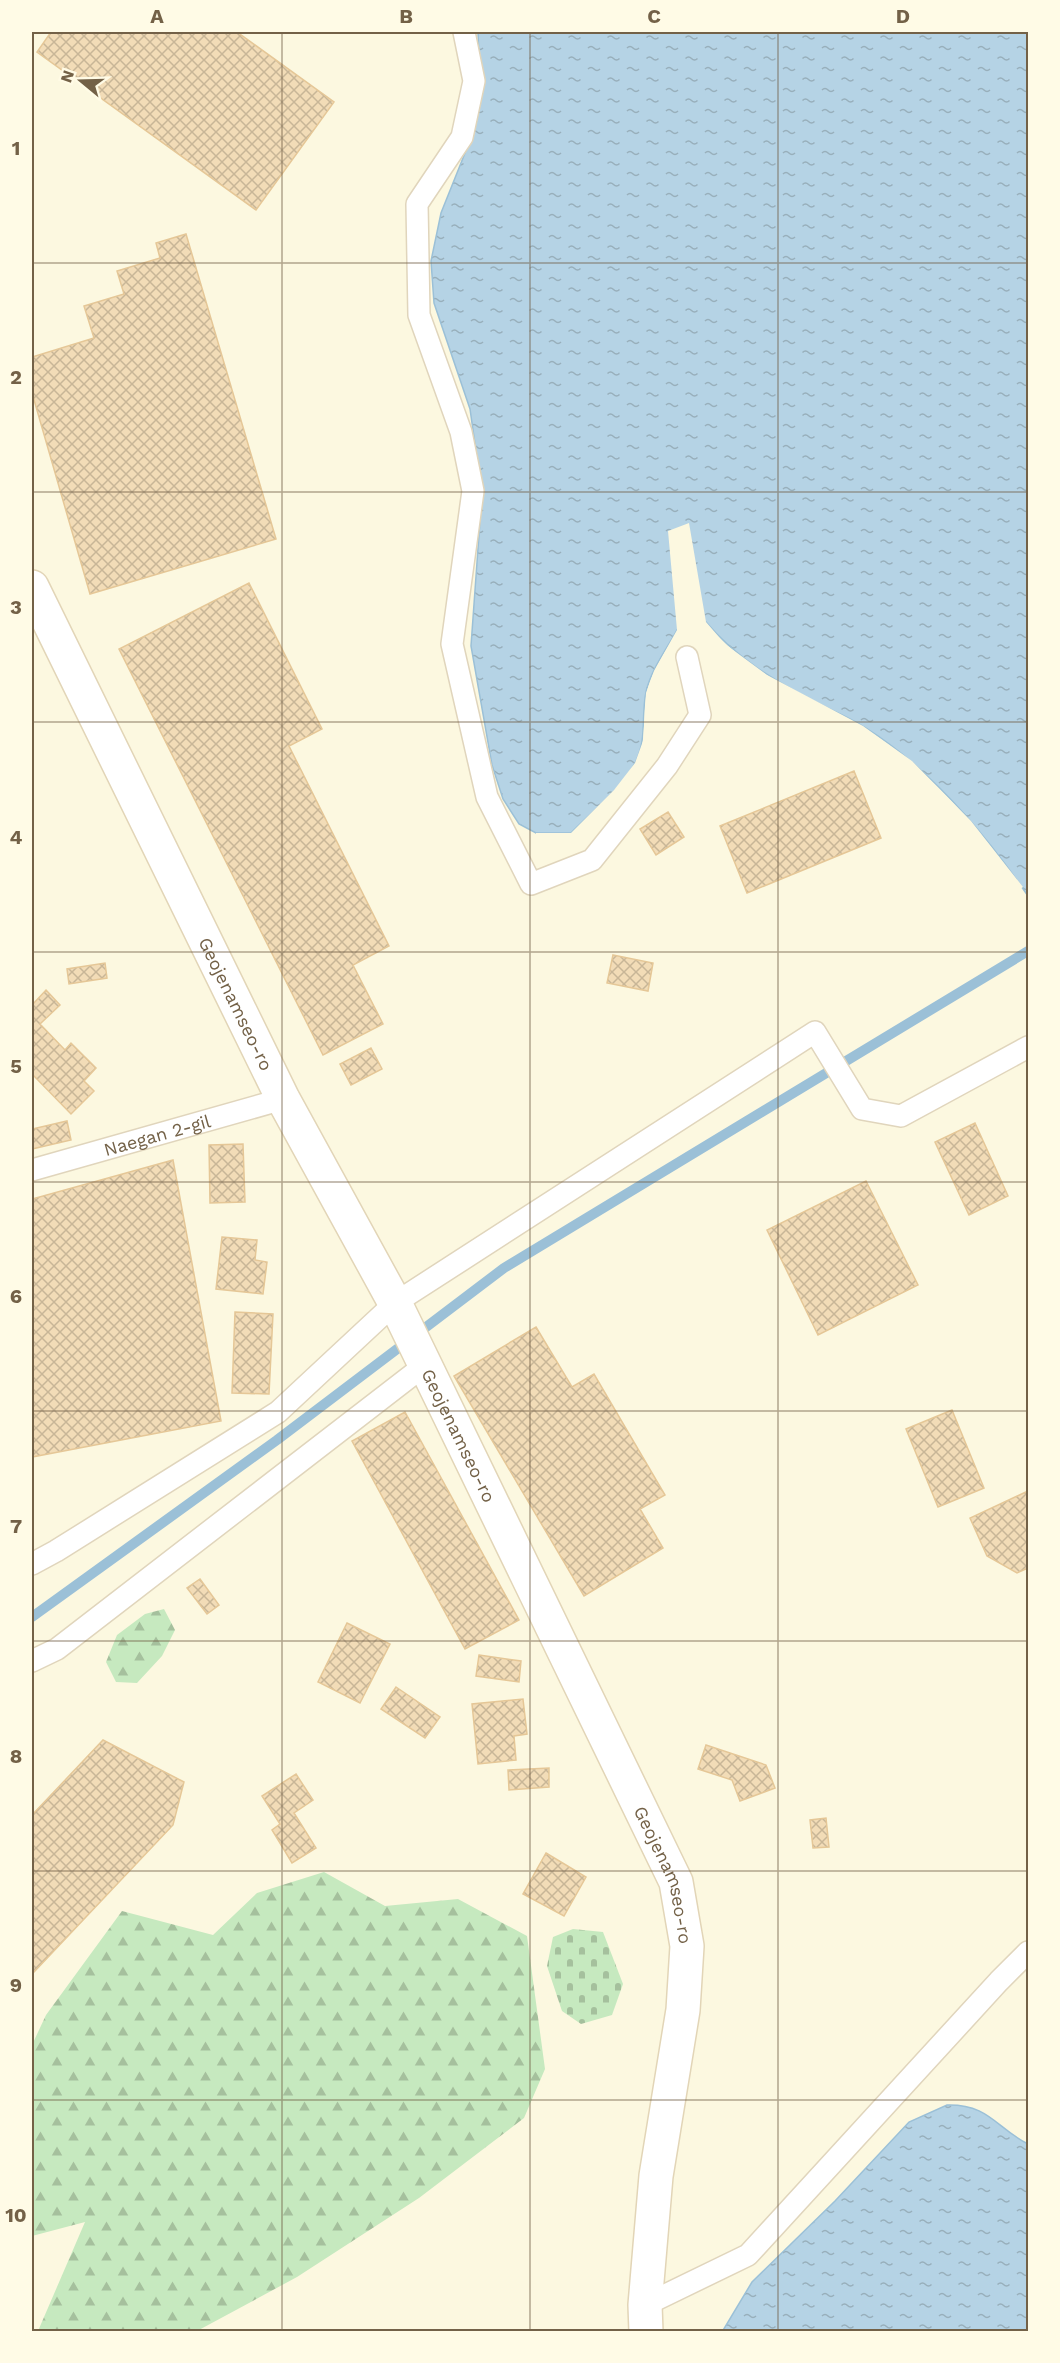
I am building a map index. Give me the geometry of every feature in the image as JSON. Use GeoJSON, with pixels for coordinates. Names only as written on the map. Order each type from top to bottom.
{"type":"FeatureCollection","features":[{"type":"Feature","properties":{"kind":"main road","name":"Geojenamseo-ro"},"geometry":{"type":"LineString","coordinates":[[32,587],[284,1099],[395,1303],[676,1882],[687,1946],[683,2010],[656,2176],[645,2318]]}},
{"type":"Feature","properties":{"kind":"lane"},"geometry":{"type":"LineString","coordinates":[[464,32],[474,81],[462,137],[417,204],[419,315],[461,432],[472,491],[452,644],[487,796],[531,884],[592,860],[667,766],[700,714],[687,657]]}},
{"type":"Feature","properties":{"kind":"lane"},"geometry":{"type":"LineString","coordinates":[[32,1564],[278,1412],[395,1303],[815,1032],[862,1108],[901,1116],[1029,1047]]}},
{"type":"Feature","properties":{"kind":"lane","name":"Naegan 2-gil"},"geometry":{"type":"LineString","coordinates":[[32,1170],[284,1099]]}},
{"type":"Feature","properties":{"kind":"lane"},"geometry":{"type":"LineString","coordinates":[[32,1661],[57,1649],[425,1365]]}},
{"type":"Feature","properties":{"kind":"lane"},"geometry":{"type":"LineString","coordinates":[[645,2318],[748,2255],[1029,1952]]}},
{"type":"Feature","properties":{"kind":"green space"},"geometry":{"type":"Polygon","coordinates":[[[164,1609],[175,1630],[162,1656],[137,1683],[116,1682],[106,1662],[117,1635],[145,1614],[164,1609]]]}},
{"type":"Feature","properties":{"kind":"green space"},"geometry":{"type":"Polygon","coordinates":[[[324,1872],[385,1906],[458,1899],[527,1936],[545,2069],[524,2118],[419,2198],[297,2277],[197,2331],[38,2331],[85,2222],[32,2236],[32,2045],[46,2015],[122,1911],[213,1935],[257,1893],[324,1872]]]}},
{"type":"Feature","properties":{"kind":"green space"},"geometry":{"type":"Polygon","coordinates":[[[573,1929],[603,1932],[623,1984],[612,2015],[581,2024],[562,2011],[547,1966],[553,1937],[573,1929]]]}},
{"type":"Feature","properties":{"kind":"water"},"geometry":{"type":"Polygon","coordinates":[[[478,32],[1028,32],[1028,896],[974,825],[911,762],[858,723],[770,677],[730,647],[706,622],[677,630],[648,684],[642,744],[631,771],[571,833],[536,833],[519,824],[503,799],[492,765],[471,646],[482,493],[470,409],[434,303],[431,261],[441,213],[467,148],[480,85],[478,32]]]}},
{"type":"Feature","properties":{"kind":"water"},"geometry":{"type":"Polygon","coordinates":[[[947,2105],[973,2108],[1028,2144],[1028,2331],[722,2332],[752,2282],[835,2201],[909,2122],[947,2105]]]}},
{"type":"Feature","properties":{"kind":"pier"},"geometry":{"type":"Polygon","coordinates":[[[689,523],[706,622],[725,644],[767,675],[863,726],[912,761],[971,821],[1023,887],[1020,889],[969,823],[910,764],[862,729],[766,678],[723,647],[705,625],[679,633],[657,672],[649,693],[646,742],[638,764],[616,792],[572,835],[536,836],[536,833],[571,833],[614,790],[635,763],[643,741],[646,693],[654,671],[677,630],[668,531],[689,523]]]}},
{"type":"Feature","properties":{"kind":"building"},"geometry":{"type":"Polygon","coordinates":[[[51,32],[237,32],[334,102],[256,210],[37,52],[51,32]]]}},
{"type":"Feature","properties":{"kind":"building"},"geometry":{"type":"Polygon","coordinates":[[[186,234],[276,539],[90,594],[32,393],[32,357],[94,338],[84,306],[124,294],[117,271],[160,258],[156,243],[186,234]]]}},
{"type":"Feature","properties":{"kind":"building"},"geometry":{"type":"Polygon","coordinates":[[[249,583],[322,729],[289,746],[389,946],[353,965],[383,1024],[323,1055],[119,649],[249,583]]]}},
{"type":"Feature","properties":{"kind":"building"},"geometry":{"type":"Polygon","coordinates":[[[854,771],[881,838],[747,893],[720,826],[854,771]]]}},
{"type":"Feature","properties":{"kind":"building"},"geometry":{"type":"Polygon","coordinates":[[[668,812],[684,837],[656,855],[640,829],[668,812]]]}},
{"type":"Feature","properties":{"kind":"building"},"geometry":{"type":"Polygon","coordinates":[[[613,955],[653,963],[648,991],[607,983],[613,955]]]}},
{"type":"Feature","properties":{"kind":"building"},"geometry":{"type":"Polygon","coordinates":[[[105,963],[107,978],[69,984],[67,969],[105,963]]]}},
{"type":"Feature","properties":{"kind":"building"},"geometry":{"type":"Polygon","coordinates":[[[46,990],[60,1005],[40,1024],[65,1050],[71,1043],[96,1068],[84,1081],[94,1091],[71,1114],[32,1074],[32,1005],[46,990]]]}},
{"type":"Feature","properties":{"kind":"building"},"geometry":{"type":"Polygon","coordinates":[[[371,1048],[382,1069],[351,1085],[340,1064],[371,1048]]]}},
{"type":"Feature","properties":{"kind":"building"},"geometry":{"type":"Polygon","coordinates":[[[67,1121],[71,1140],[32,1149],[32,1129],[67,1121]]]}},
{"type":"Feature","properties":{"kind":"building"},"geometry":{"type":"Polygon","coordinates":[[[975,1123],[1008,1196],[969,1215],[935,1142],[975,1123]]]}},
{"type":"Feature","properties":{"kind":"building"},"geometry":{"type":"Polygon","coordinates":[[[243,1144],[245,1202],[210,1203],[209,1145],[243,1144]]]}},
{"type":"Feature","properties":{"kind":"building"},"geometry":{"type":"Polygon","coordinates":[[[173,1160],[221,1421],[32,1457],[32,1199],[173,1160]]]}},
{"type":"Feature","properties":{"kind":"building"},"geometry":{"type":"Polygon","coordinates":[[[866,1181],[918,1285],[818,1335],[767,1230],[866,1181]]]}},
{"type":"Feature","properties":{"kind":"building"},"geometry":{"type":"Polygon","coordinates":[[[222,1237],[257,1240],[255,1260],[267,1262],[263,1294],[216,1289],[222,1237]]]}},
{"type":"Feature","properties":{"kind":"building"},"geometry":{"type":"Polygon","coordinates":[[[235,1312],[273,1314],[269,1394],[232,1393],[235,1312]]]}},
{"type":"Feature","properties":{"kind":"building"},"geometry":{"type":"Polygon","coordinates":[[[536,1327],[572,1387],[594,1374],[665,1495],[640,1509],[663,1548],[584,1596],[454,1376],[536,1327]]]}},
{"type":"Feature","properties":{"kind":"building"},"geometry":{"type":"Polygon","coordinates":[[[952,1410],[984,1488],[938,1507],[906,1429],[952,1410]]]}},
{"type":"Feature","properties":{"kind":"building"},"geometry":{"type":"Polygon","coordinates":[[[405,1412],[519,1620],[465,1649],[352,1441],[405,1412]]]}},
{"type":"Feature","properties":{"kind":"building"},"geometry":{"type":"Polygon","coordinates":[[[1028,1491],[1028,1568],[1017,1573],[987,1556],[970,1518],[1028,1491]]]}},
{"type":"Feature","properties":{"kind":"building"},"geometry":{"type":"Polygon","coordinates":[[[200,1579],[219,1605],[207,1614],[187,1588],[200,1579]]]}},
{"type":"Feature","properties":{"kind":"building"},"geometry":{"type":"Polygon","coordinates":[[[347,1623],[390,1644],[360,1703],[318,1682],[347,1623]]]}},
{"type":"Feature","properties":{"kind":"building"},"geometry":{"type":"Polygon","coordinates":[[[479,1655],[521,1661],[519,1682],[476,1676],[479,1655]]]}},
{"type":"Feature","properties":{"kind":"building"},"geometry":{"type":"Polygon","coordinates":[[[396,1687],[440,1717],[425,1738],[381,1709],[396,1687]]]}},
{"type":"Feature","properties":{"kind":"building"},"geometry":{"type":"Polygon","coordinates":[[[523,1699],[527,1734],[514,1736],[516,1760],[478,1764],[472,1704],[523,1699]]]}},
{"type":"Feature","properties":{"kind":"building"},"geometry":{"type":"Polygon","coordinates":[[[103,1740],[184,1782],[173,1825],[32,1974],[32,1815],[103,1740]]]}},
{"type":"Feature","properties":{"kind":"building"},"geometry":{"type":"Polygon","coordinates":[[[706,1745],[766,1765],[775,1788],[740,1801],[732,1780],[698,1769],[706,1745]]]}},
{"type":"Feature","properties":{"kind":"building"},"geometry":{"type":"Polygon","coordinates":[[[549,1768],[549,1787],[509,1790],[508,1770],[549,1768]]]}},
{"type":"Feature","properties":{"kind":"building"},"geometry":{"type":"Polygon","coordinates":[[[296,1774],[313,1800],[294,1813],[316,1848],[292,1863],[272,1830],[280,1824],[262,1796],[296,1774]]]}},
{"type":"Feature","properties":{"kind":"building"},"geometry":{"type":"Polygon","coordinates":[[[826,1818],[829,1847],[813,1848],[810,1820],[826,1818]]]}},
{"type":"Feature","properties":{"kind":"building"},"geometry":{"type":"Polygon","coordinates":[[[546,1853],[586,1877],[564,1916],[523,1894],[546,1853]]]}},
{"type":"Feature","properties":{"kind":"waterway"},"geometry":{"type":"LineString","coordinates":[[32,1617],[277,1440],[504,1268],[1028,951]]}}]}
